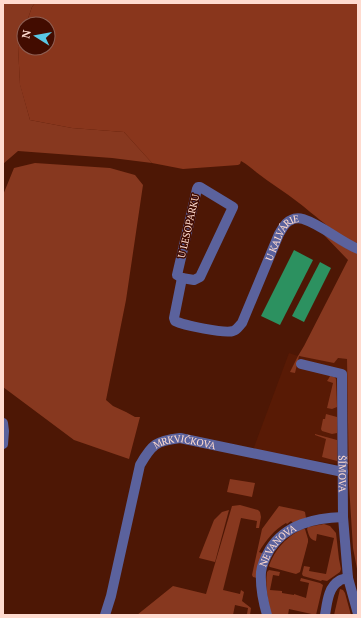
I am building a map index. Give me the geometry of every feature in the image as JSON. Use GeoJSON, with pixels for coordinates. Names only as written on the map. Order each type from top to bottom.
{"type":"FeatureCollection","features":[{"type":"Feature","properties":{"kind":"street","name":"U LESOPARKU"},"geometry":{"type":"LineString","coordinates":[[200,187],[233,207],[200,277],[194,280],[182,278],[177,275],[197,188],[200,187]]}},
{"type":"Feature","properties":{"kind":"street","name":"U KALVÁRIE"},"geometry":{"type":"LineString","coordinates":[[242,323],[279,234],[290,220],[298,218],[303,219],[358,249]]}},
{"type":"Feature","properties":{"kind":"street","name":"U LESOPARKU"},"geometry":{"type":"LineString","coordinates":[[182,278],[174,318],[175,321],[228,332],[237,329],[242,323]]}},
{"type":"Feature","properties":{"kind":"street","name":"ŠÍMOVA"},"geometry":{"type":"LineString","coordinates":[[300,364],[342,374],[343,518],[348,578],[358,614]]}},
{"type":"Feature","properties":{"kind":"street"},"geometry":{"type":"LineString","coordinates":[[3,424],[3,444]]}},
{"type":"Feature","properties":{"kind":"street","name":"MRKVIČKOVA"},"geometry":{"type":"LineString","coordinates":[[105,615],[111,596],[140,465],[149,450],[157,443],[169,439],[180,438],[343,472]]}},
{"type":"Feature","properties":{"kind":"street","name":"NEVANOVA"},"geometry":{"type":"LineString","coordinates":[[266,615],[261,592],[261,571],[264,561],[274,543],[282,535],[305,522],[317,519],[343,518]]}},
{"type":"Feature","properties":{"kind":"street"},"geometry":{"type":"LineString","coordinates":[[325,615],[331,591],[339,581],[348,578]]}},
{"type":"Feature","properties":{"kind":"shaded area"},"geometry":{"type":"Polygon","coordinates":[[[3,3],[35,3],[29,16],[16,16],[16,56],[19,56],[20,84],[30,120],[72,128],[124,132],[152,163],[112,158],[18,151],[3,164],[3,3]]]}},
{"type":"Feature","properties":{"kind":"shaded area"},"geometry":{"type":"Polygon","coordinates":[[[35,3],[358,3],[358,243],[352,242],[345,238],[241,161],[238,165],[183,169],[152,163],[124,132],[72,128],[30,120],[20,85],[19,56],[56,56],[56,16],[29,16],[35,3]]]}},
{"type":"Feature","properties":{"kind":"shaded area"},"geometry":{"type":"Polygon","coordinates":[[[35,163],[110,168],[135,175],[143,185],[126,300],[106,400],[113,406],[135,417],[140,417],[129,459],[74,440],[3,387],[3,195],[14,168],[35,163]]]}},
{"type":"Feature","properties":{"kind":"shaded area"},"geometry":{"type":"Polygon","coordinates":[[[324,235],[349,250],[358,253],[358,574],[353,548],[349,485],[347,359],[338,358],[334,363],[299,356],[295,373],[290,372],[348,260],[324,235]]]}},
{"type":"Feature","properties":{"kind":"shaded area"},"geometry":{"type":"Polygon","coordinates":[[[294,250],[313,260],[280,325],[261,316],[294,250]]]}},
{"type":"Feature","properties":{"kind":"shaded area"},"geometry":{"type":"Polygon","coordinates":[[[320,262],[331,268],[304,322],[292,316],[320,262]]]}},
{"type":"Feature","properties":{"kind":"shaded area"},"geometry":{"type":"Polygon","coordinates":[[[289,353],[298,356],[347,359],[349,466],[253,450],[289,353]]]}},
{"type":"Feature","properties":{"kind":"shaded area"},"geometry":{"type":"Polygon","coordinates":[[[330,376],[336,380],[337,407],[332,409],[327,408],[333,383],[327,381],[330,376]]]}},
{"type":"Feature","properties":{"kind":"shaded area"},"geometry":{"type":"Polygon","coordinates":[[[326,414],[337,417],[337,433],[332,434],[322,431],[323,419],[325,419],[326,414]]]}},
{"type":"Feature","properties":{"kind":"shaded area"},"geometry":{"type":"Polygon","coordinates":[[[315,434],[337,440],[337,461],[322,457],[326,439],[315,434]]]}},
{"type":"Feature","properties":{"kind":"shaded area"},"geometry":{"type":"Polygon","coordinates":[[[230,479],[255,483],[252,497],[227,492],[230,479]]]}},
{"type":"Feature","properties":{"kind":"shaded area"},"geometry":{"type":"Polygon","coordinates":[[[240,505],[258,510],[260,512],[261,517],[259,528],[256,528],[257,521],[241,518],[223,590],[240,594],[241,590],[244,592],[242,601],[251,608],[250,615],[246,615],[248,608],[235,605],[233,615],[137,615],[173,586],[206,594],[232,506],[240,505]]]}},
{"type":"Feature","properties":{"kind":"shaded area"},"geometry":{"type":"Polygon","coordinates":[[[279,506],[303,511],[305,512],[306,518],[293,523],[291,521],[287,524],[286,523],[264,543],[259,552],[264,554],[257,578],[253,577],[252,575],[262,529],[279,506]]]}},
{"type":"Feature","properties":{"kind":"shaded area"},"geometry":{"type":"Polygon","coordinates":[[[229,510],[215,562],[199,558],[214,520],[222,512],[229,510]]]}},
{"type":"Feature","properties":{"kind":"shaded area"},"geometry":{"type":"Polygon","coordinates":[[[324,524],[330,526],[336,533],[341,569],[340,572],[327,581],[321,581],[303,576],[302,574],[304,566],[310,567],[309,571],[326,574],[334,538],[317,534],[316,541],[311,538],[307,529],[308,527],[324,524]]]}},
{"type":"Feature","properties":{"kind":"shaded area"},"geometry":{"type":"Polygon","coordinates":[[[305,529],[308,542],[300,572],[296,574],[270,567],[269,566],[274,554],[282,544],[292,535],[305,529]]]}},
{"type":"Feature","properties":{"kind":"shaded area"},"geometry":{"type":"Polygon","coordinates":[[[269,570],[280,572],[279,576],[273,575],[270,590],[282,591],[282,593],[294,594],[306,598],[309,583],[300,581],[301,578],[323,585],[316,615],[289,609],[288,615],[271,615],[266,583],[267,572],[269,570]]]}},
{"type":"Feature","properties":{"kind":"shaded area"},"geometry":{"type":"Polygon","coordinates":[[[340,589],[345,593],[351,615],[334,615],[340,589]]]}}]}
